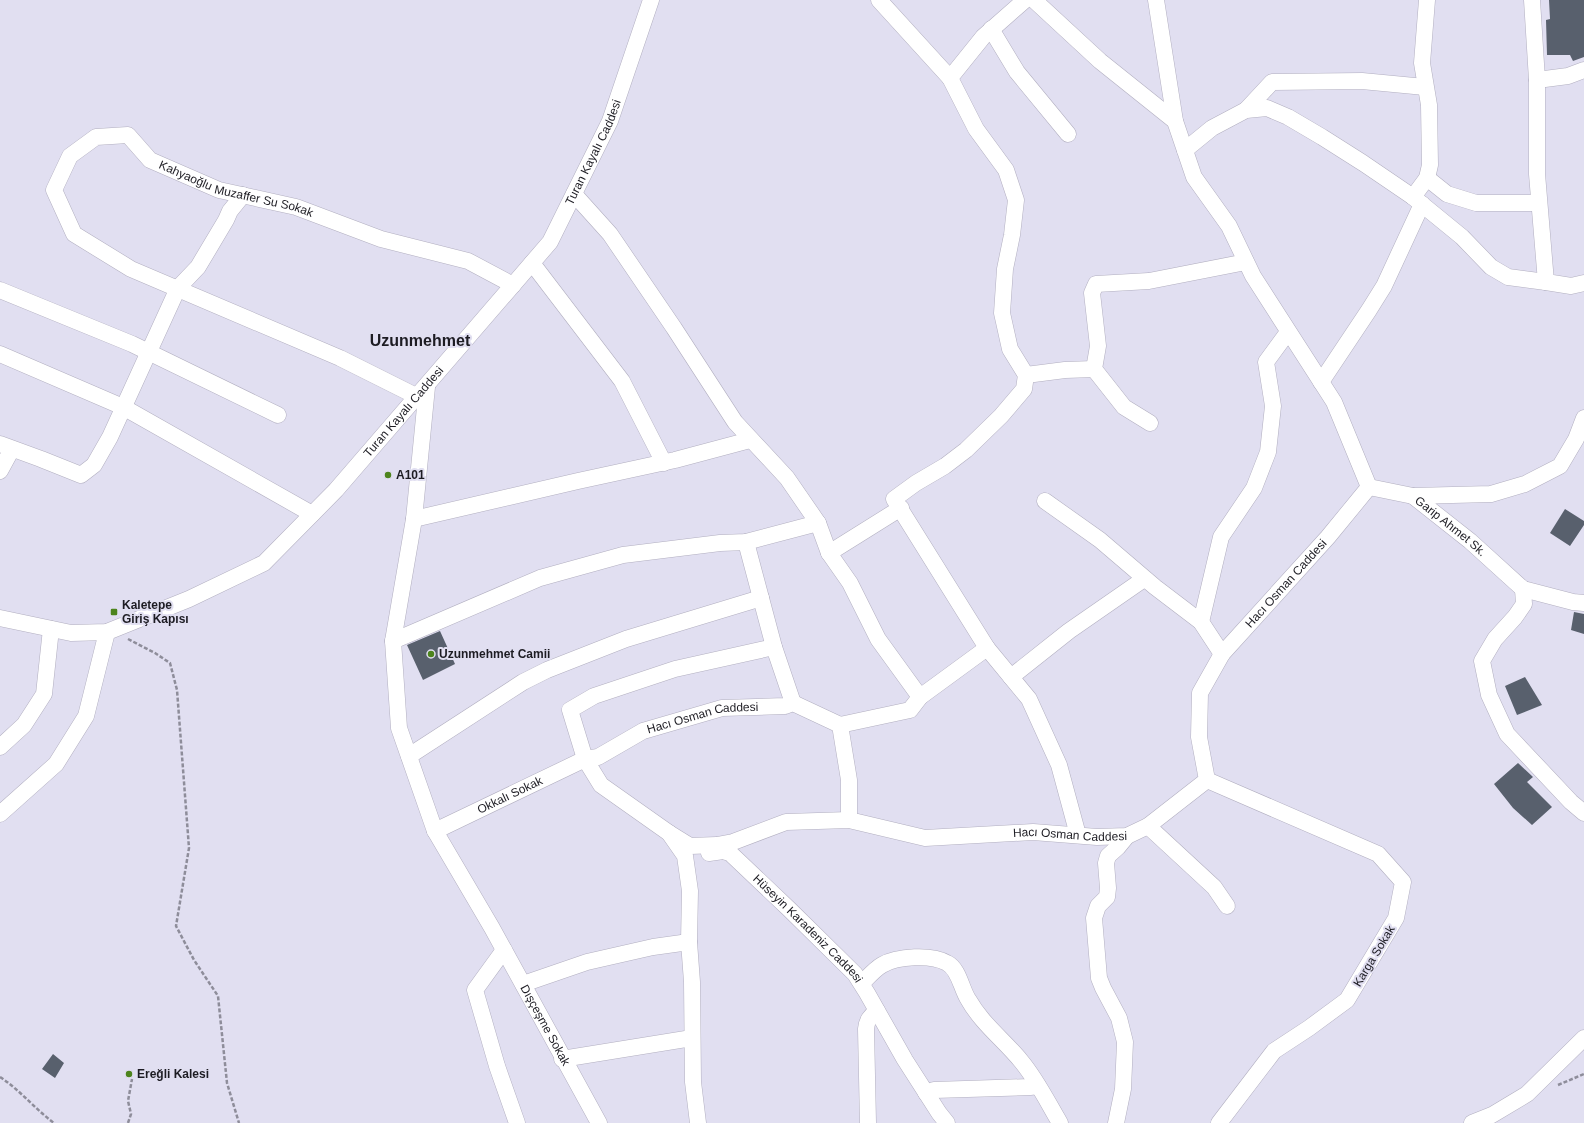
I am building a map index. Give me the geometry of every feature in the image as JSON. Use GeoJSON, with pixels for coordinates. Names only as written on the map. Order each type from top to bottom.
{"type":"FeatureCollection","features":[{"type":"Feature","properties":{"kind":"street","name":"Turan Kayalı Caddesi"},"geometry":{"type":"LineString","coordinates":[[0,618],[71,634],[107,632],[189,600],[264,563],[336,490],[550,242],[610,121],[651,0]]}},
{"type":"Feature","properties":{"kind":"street"},"geometry":{"type":"LineString","coordinates":[[879,0],[950,78],[976,129],[1006,170],[1016,200],[1012,235],[1004,269],[1002,313],[1010,349],[1026,375],[1024,389],[1001,416],[966,450],[945,466],[916,483],[894,499],[987,648],[1029,699],[1060,765],[1078,834]]}},
{"type":"Feature","properties":{"kind":"street"},"geometry":{"type":"LineString","coordinates":[[950,78],[983,37],[1025,0]]}},
{"type":"Feature","properties":{"kind":"street"},"geometry":{"type":"LineString","coordinates":[[1034,0],[1100,61],[1175,121]]}},
{"type":"Feature","properties":{"kind":"street"},"geometry":{"type":"LineString","coordinates":[[1156,0],[1175,121],[1194,177],[1229,226],[1253,276],[1334,402],[1369,487],[1413,496]]}},
{"type":"Feature","properties":{"kind":"street"},"geometry":{"type":"LineString","coordinates":[[1321,382],[1370,310],[1384,286],[1427,178],[1430,165],[1429,105],[1422,63],[1427,0]]}},
{"type":"Feature","properties":{"kind":"street"},"geometry":{"type":"LineString","coordinates":[[1532,0],[1537,80],[1538,203],[1546,282]]}},
{"type":"Feature","properties":{"kind":"street"},"geometry":{"type":"LineString","coordinates":[[991,29],[1017,72],[1068,134]]}},
{"type":"Feature","properties":{"kind":"street"},"geometry":{"type":"LineString","coordinates":[[1537,80],[1568,76],[1584,70]]}},
{"type":"Feature","properties":{"kind":"street"},"geometry":{"type":"LineString","coordinates":[[1185,150],[1212,128],[1246,110],[1272,82],[1362,82],[1425,87]]}},
{"type":"Feature","properties":{"kind":"street"},"geometry":{"type":"LineString","coordinates":[[1246,110],[1267,108],[1288,117],[1363,163],[1418,201],[1462,237],[1491,267],[1508,277],[1571,286],[1584,283]]}},
{"type":"Feature","properties":{"kind":"street","name":"Kahyaoğlu Muzaffer Su Sokak"},"geometry":{"type":"LineString","coordinates":[[422,392],[131,269],[74,234],[54,190],[70,156],[96,137],[128,136],[150,160],[219,190],[296,207],[381,240],[468,261],[513,285]]}},
{"type":"Feature","properties":{"kind":"street"},"geometry":{"type":"LineString","coordinates":[[1427,178],[1447,194],[1476,203],[1538,203]]}},
{"type":"Feature","properties":{"kind":"street"},"geometry":{"type":"LineString","coordinates":[[574,194],[610,234],[674,328],[735,422],[750,440],[787,478],[818,523],[829,553],[850,583],[878,639],[920,697]]}},
{"type":"Feature","properties":{"kind":"street"},"geometry":{"type":"LineString","coordinates":[[0,471],[6,447],[81,476],[94,465],[110,437],[178,288],[198,267],[230,211],[243,195]]}},
{"type":"Feature","properties":{"kind":"street"},"geometry":{"type":"LineString","coordinates":[[1150,423],[1124,407],[1094,369],[1098,346],[1092,292],[1096,284],[1149,281],[1246,262]]}},
{"type":"Feature","properties":{"kind":"street"},"geometry":{"type":"LineString","coordinates":[[532,263],[622,381],[664,463]]}},
{"type":"Feature","properties":{"kind":"street"},"geometry":{"type":"LineString","coordinates":[[0,290],[132,344],[278,415]]}},
{"type":"Feature","properties":{"kind":"street"},"geometry":{"type":"LineString","coordinates":[[1201,622],[1221,537],[1254,488],[1268,452],[1273,406],[1266,362],[1288,332]]}},
{"type":"Feature","properties":{"kind":"street"},"geometry":{"type":"LineString","coordinates":[[0,354],[123,407],[312,514]]}},
{"type":"Feature","properties":{"kind":"street"},"geometry":{"type":"LineString","coordinates":[[1026,375],[1065,370],[1094,369]]}},
{"type":"Feature","properties":{"kind":"street","name":"Dışçeşme Sokak"},"geometry":{"type":"LineString","coordinates":[[422,392],[414,519],[393,641],[399,728],[435,831],[492,928],[599,1123]]}},
{"type":"Feature","properties":{"kind":"street","name":"Garip Ahmet Sk."},"geometry":{"type":"LineString","coordinates":[[1413,496],[1491,494],[1526,484],[1560,466],[1576,439],[1584,418]]}},
{"type":"Feature","properties":{"kind":"street"},"geometry":{"type":"LineString","coordinates":[[414,519],[578,481],[664,463],[750,440]]}},
{"type":"Feature","properties":{"kind":"street","name":"Hacı Osman Caddesi"},"geometry":{"type":"LineString","coordinates":[[690,853],[716,846],[731,848],[786,822],[849,820],[925,838],[1033,832],[1078,834],[1097,837],[1127,836],[1148,826],[1207,780],[1199,737],[1200,693],[1222,654],[1328,537],[1369,487]]}},
{"type":"Feature","properties":{"kind":"street","name":"Garip Ahmet Sk."},"geometry":{"type":"LineString","coordinates":[[1413,496],[1470,541],[1523,589],[1572,602],[1584,603]]}},
{"type":"Feature","properties":{"kind":"street"},"geometry":{"type":"LineString","coordinates":[[1045,501],[1100,540],[1144,579],[1201,622],[1222,654]]}},
{"type":"Feature","properties":{"kind":"street"},"geometry":{"type":"LineString","coordinates":[[829,553],[900,508]]}},
{"type":"Feature","properties":{"kind":"street"},"geometry":{"type":"LineString","coordinates":[[393,641],[540,578],[623,555],[720,543],[746,542],[818,523]]}},
{"type":"Feature","properties":{"kind":"street"},"geometry":{"type":"LineString","coordinates":[[746,542],[774,647],[793,703],[840,725],[910,710],[920,697],[987,648]]}},
{"type":"Feature","properties":{"kind":"street"},"geometry":{"type":"LineString","coordinates":[[1011,677],[1069,631],[1144,579]]}},
{"type":"Feature","properties":{"kind":"street"},"geometry":{"type":"LineString","coordinates":[[1523,589],[1524,604],[1515,617],[1495,639],[1482,661],[1489,695],[1507,734],[1571,802],[1584,812]]}},
{"type":"Feature","properties":{"kind":"street"},"geometry":{"type":"LineString","coordinates":[[409,756],[523,682],[547,670],[626,639],[761,598]]}},
{"type":"Feature","properties":{"kind":"street"},"geometry":{"type":"LineString","coordinates":[[0,747],[24,725],[44,694],[51,629]]}},
{"type":"Feature","properties":{"kind":"street"},"geometry":{"type":"LineString","coordinates":[[0,814],[56,764],[86,716],[107,632]]}},
{"type":"Feature","properties":{"kind":"street"},"geometry":{"type":"LineString","coordinates":[[698,1123],[693,1082],[689,942],[690,853],[669,833],[601,784],[585,759],[570,710],[594,696],[675,669],[774,647]]}},
{"type":"Feature","properties":{"kind":"street","name":"Hacı Osman Caddesi"},"geometry":{"type":"LineString","coordinates":[[585,759],[598,757],[643,731],[722,708],[785,706],[793,703]]}},
{"type":"Feature","properties":{"kind":"street"},"geometry":{"type":"LineString","coordinates":[[840,725],[849,780],[849,820]]}},
{"type":"Feature","properties":{"kind":"street","name":"Okkalı Sokak"},"geometry":{"type":"LineString","coordinates":[[435,831],[585,759]]}},
{"type":"Feature","properties":{"kind":"street","name":"Karga Sokak"},"geometry":{"type":"LineString","coordinates":[[1207,780],[1378,854],[1403,882],[1396,918],[1347,1000],[1274,1051],[1219,1123]]}},
{"type":"Feature","properties":{"kind":"street"},"geometry":{"type":"LineString","coordinates":[[1148,826],[1214,887],[1227,906]]}},
{"type":"Feature","properties":{"kind":"street"},"geometry":{"type":"LineString","coordinates":[[1116,1123],[1123,1089],[1126,1058],[1125,1042],[1119,1018],[1099,978],[1094,918],[1098,906],[1106,897],[1108,888],[1106,863],[1108,856],[1127,836]]}},
{"type":"Feature","properties":{"kind":"street","name":"Hüseyin Karadeniz Caddesi"},"geometry":{"type":"LineString","coordinates":[[731,848],[847,965],[862,983],[904,1060],[947,1123]]}},
{"type":"Feature","properties":{"kind":"street"},"geometry":{"type":"LineString","coordinates":[[523,984],[587,962],[653,947],[689,942]]}},
{"type":"Feature","properties":{"kind":"street"},"geometry":{"type":"LineString","coordinates":[[504,950],[475,990],[497,1066],[518,1123]]}},
{"type":"Feature","properties":{"kind":"street"},"geometry":{"type":"LineString","coordinates":[[862,983],[881,965],[892,961],[914,957],[932,958],[946,962],[955,971],[962,988],[975,1011],[1022,1063],[1038,1086],[1060,1123]]}},
{"type":"Feature","properties":{"kind":"street"},"geometry":{"type":"LineString","coordinates":[[868,1123],[866,1029],[871,1015],[877,1011]]}},
{"type":"Feature","properties":{"kind":"street"},"geometry":{"type":"LineString","coordinates":[[563,1058],[692,1038]]}},
{"type":"Feature","properties":{"kind":"street"},"geometry":{"type":"LineString","coordinates":[[1472,1123],[1492,1115],[1527,1094],[1584,1038]]}},
{"type":"Feature","properties":{"kind":"street"},"geometry":{"type":"LineString","coordinates":[[926,1093],[934,1090],[1030,1088],[1038,1086]]}},
{"type":"Feature","properties":{"kind":"path"},"geometry":{"type":"LineString","coordinates":[[124,637],[155,653],[170,663],[177,690],[189,848],[176,926],[194,960],[218,996],[227,1083],[239,1123]]}},
{"type":"Feature","properties":{"kind":"path"},"geometry":{"type":"LineString","coordinates":[[0,1077],[8,1082],[43,1115],[54,1123]]}},
{"type":"Feature","properties":{"kind":"path"},"geometry":{"type":"LineString","coordinates":[[128,1123],[131,1114],[128,1101],[132,1079]]}},
{"type":"Feature","properties":{"kind":"building"},"geometry":{"type":"Polygon","coordinates":[[[1549,0],[1584,0],[1584,57],[1573,61],[1570,55],[1547,55],[1546,20],[1550,19],[1549,0]]]}},
{"type":"Feature","properties":{"kind":"building"},"geometry":{"type":"Polygon","coordinates":[[[1565,509],[1584,521],[1584,525],[1570,546],[1550,533],[1565,509]]]}},
{"type":"Feature","properties":{"kind":"building"},"geometry":{"type":"Polygon","coordinates":[[[1574,612],[1584,614],[1584,634],[1571,630],[1574,612]]]}},
{"type":"Feature","properties":{"kind":"building","name":"Uzunmehmet Camii"},"geometry":{"type":"Polygon","coordinates":[[[440,631],[455,664],[423,680],[407,645],[440,631]]]}},
{"type":"Feature","properties":{"kind":"building"},"geometry":{"type":"Polygon","coordinates":[[[1525,677],[1542,705],[1517,715],[1505,686],[1525,677]]]}},
{"type":"Feature","properties":{"kind":"building"},"geometry":{"type":"Polygon","coordinates":[[[1518,763],[1533,777],[1527,782],[1552,807],[1532,825],[1513,808],[1494,784],[1518,763]]]}},
{"type":"Feature","properties":{"kind":"building"},"geometry":{"type":"Polygon","coordinates":[[[53,1054],[64,1063],[55,1078],[42,1069],[53,1054]]]}},
{"type":"Feature","properties":{"kind":"place","name":"A101"},"geometry":{"type":"Point","coordinates":[388,475]}},
{"type":"Feature","properties":{"kind":"place","name":"Kaletepe Giriş Kapısı"},"geometry":{"type":"Point","coordinates":[114,612]}},
{"type":"Feature","properties":{"kind":"place","name":"Uzunmehmet Camii"},"geometry":{"type":"Point","coordinates":[431,654]}},
{"type":"Feature","properties":{"kind":"place","name":"Ereğli Kalesi"},"geometry":{"type":"Point","coordinates":[129,1074]}},
{"type":"Feature","properties":{"kind":"district","name":"Uzunmehmet"},"geometry":{"type":"Point","coordinates":[420,340]}}]}
